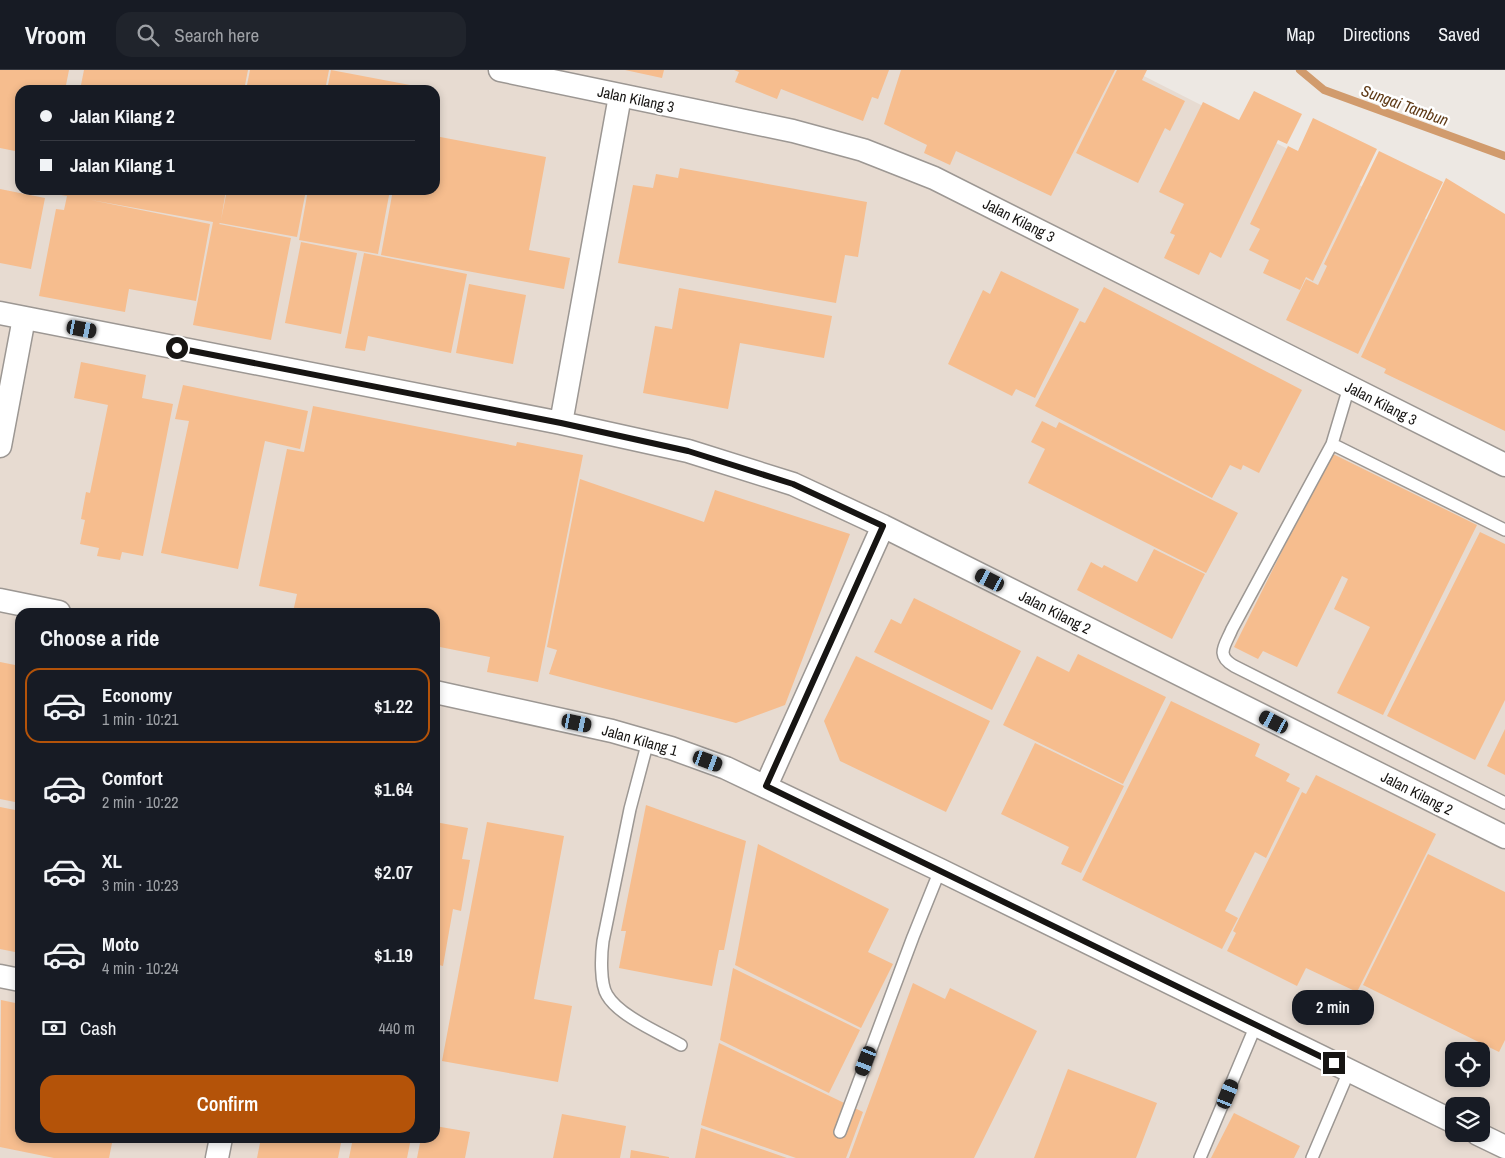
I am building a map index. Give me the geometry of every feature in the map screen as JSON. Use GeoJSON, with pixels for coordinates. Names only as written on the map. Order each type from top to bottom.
{"type":"FeatureCollection","features":[{"type":"Feature","properties":{"kind":"street","name":"Jalan Kilang 3"},"geometry":{"type":"LineString","coordinates":[[500,70],[793,131],[863,150],[934,178],[1505,465]]}},
{"type":"Feature","properties":{"kind":"street"},"geometry":{"type":"LineString","coordinates":[[561,423],[620,96]]}},
{"type":"Feature","properties":{"kind":"street","name":"Jalan Kilang 2"},"geometry":{"type":"LineString","coordinates":[[0,313],[561,423],[688,451],[793,484],[883,526],[1505,837]]}},
{"type":"Feature","properties":{"kind":"street"},"geometry":{"type":"LineString","coordinates":[[0,446],[24,318]]}},
{"type":"Feature","properties":{"kind":"street"},"geometry":{"type":"LineString","coordinates":[[766,786],[883,526]]}},
{"type":"Feature","properties":{"kind":"street"},"geometry":{"type":"LineString","coordinates":[[0,600],[39,608]]}},
{"type":"Feature","properties":{"kind":"street","name":"Jalan Kilang 1"},"geometry":{"type":"LineString","coordinates":[[440,693],[612,731],[648,741],[726,768],[940,870],[1445,1118]]}},
{"type":"Feature","properties":{"kind":"street"},"geometry":{"type":"LineString","coordinates":[[0,976],[15,979]]}},
{"type":"Feature","properties":{"kind":"street"},"geometry":{"type":"LineString","coordinates":[[1490,1140],[1505,1147]]}},
{"type":"Feature","properties":{"kind":"street"},"geometry":{"type":"LineString","coordinates":[[217,1158],[220,1143]]}},
{"type":"Feature","properties":{"kind":"lane"},"geometry":{"type":"LineString","coordinates":[[1349,387],[1332,444],[1232,629],[1222,655],[1226,661],[1234,666],[1505,803]]}},
{"type":"Feature","properties":{"kind":"lane"},"geometry":{"type":"LineString","coordinates":[[1332,444],[1505,530]]}},
{"type":"Feature","properties":{"kind":"lane"},"geometry":{"type":"LineString","coordinates":[[648,741],[630,809],[603,941],[601,962],[606,994],[619,1010],[681,1045]]}},
{"type":"Feature","properties":{"kind":"lane"},"geometry":{"type":"LineString","coordinates":[[840,1132],[940,870]]}},
{"type":"Feature","properties":{"kind":"lane"},"geometry":{"type":"LineString","coordinates":[[1200,1158],[1256,1025]]}},
{"type":"Feature","properties":{"kind":"lane"},"geometry":{"type":"LineString","coordinates":[[1312,1158],[1349,1071]]}},
{"type":"Feature","properties":{"kind":"shaded area"},"geometry":{"type":"Polygon","coordinates":[[[0,70],[1132,70],[1505,259],[1505,1158],[0,1158],[0,70]]]}},
{"type":"Feature","properties":{"kind":"building"},"geometry":{"type":"Polygon","coordinates":[[[0,70],[69,70],[66,85],[15,85],[15,151],[0,148],[0,70]]]}},
{"type":"Feature","properties":{"kind":"building"},"geometry":{"type":"Polygon","coordinates":[[[84,70],[248,70],[245,85],[81,85],[84,70]]]}},
{"type":"Feature","properties":{"kind":"building"},"geometry":{"type":"Polygon","coordinates":[[[250,70],[329,70],[326,85],[247,85],[250,70]]]}},
{"type":"Feature","properties":{"kind":"building"},"geometry":{"type":"Polygon","coordinates":[[[331,70],[410,85],[328,85],[331,70]]]}},
{"type":"Feature","properties":{"kind":"building"},"geometry":{"type":"Polygon","coordinates":[[[625,70],[664,70],[662,78],[625,70]]]}},
{"type":"Feature","properties":{"kind":"building"},"geometry":{"type":"Polygon","coordinates":[[[734,70],[889,70],[878,99],[872,97],[863,121],[781,89],[777,99],[735,82],[739,72],[734,70]]]}},
{"type":"Feature","properties":{"kind":"building"},"geometry":{"type":"Polygon","coordinates":[[[901,70],[1115,70],[1051,196],[956,151],[950,165],[924,153],[927,145],[884,124],[901,70]]]}},
{"type":"Feature","properties":{"kind":"building"},"geometry":{"type":"Polygon","coordinates":[[[1117,70],[1147,70],[1142,80],[1185,101],[1170,131],[1165,128],[1138,183],[1076,153],[1117,70]]]}},
{"type":"Feature","properties":{"kind":"building"},"geometry":{"type":"Polygon","coordinates":[[[1254,91],[1302,114],[1287,144],[1278,140],[1221,258],[1210,252],[1199,275],[1164,258],[1175,235],[1170,233],[1184,204],[1159,192],[1203,102],[1239,120],[1254,91]]]}},
{"type":"Feature","properties":{"kind":"building"},"geometry":{"type":"Polygon","coordinates":[[[1313,118],[1377,149],[1313,281],[1306,277],[1300,290],[1263,273],[1269,260],[1249,250],[1260,229],[1250,224],[1288,146],[1298,151],[1313,118]]]}},
{"type":"Feature","properties":{"kind":"building"},"geometry":{"type":"Polygon","coordinates":[[[440,137],[546,157],[529,250],[570,258],[564,289],[381,255],[392,195],[440,195],[440,137]]]}},
{"type":"Feature","properties":{"kind":"building"},"geometry":{"type":"Polygon","coordinates":[[[1379,151],[1443,182],[1358,354],[1286,320],[1306,279],[1318,285],[1327,266],[1324,264],[1379,151]]]}},
{"type":"Feature","properties":{"kind":"building"},"geometry":{"type":"Polygon","coordinates":[[[680,168],[867,202],[858,257],[845,255],[836,303],[618,263],[633,185],[653,188],[656,174],[678,178],[680,168]]]}},
{"type":"Feature","properties":{"kind":"building"},"geometry":{"type":"Polygon","coordinates":[[[1446,178],[1505,214],[1505,431],[1384,373],[1386,369],[1361,357],[1446,178]]]}},
{"type":"Feature","properties":{"kind":"building"},"geometry":{"type":"Polygon","coordinates":[[[0,189],[15,192],[15,195],[45,198],[31,269],[0,263],[0,189]]]}},
{"type":"Feature","properties":{"kind":"building"},"geometry":{"type":"Polygon","coordinates":[[[61,195],[225,195],[221,220],[226,195],[305,195],[297,237],[219,224],[291,238],[271,340],[193,325],[213,222],[91,200],[210,224],[196,301],[129,289],[125,312],[39,296],[56,209],[64,210],[67,196],[61,195]]]}},
{"type":"Feature","properties":{"kind":"building"},"geometry":{"type":"Polygon","coordinates":[[[307,195],[389,195],[378,254],[299,240],[307,195]]]}},
{"type":"Feature","properties":{"kind":"building"},"geometry":{"type":"Polygon","coordinates":[[[301,242],[357,253],[341,334],[285,323],[301,242]]]}},
{"type":"Feature","properties":{"kind":"building"},"geometry":{"type":"Polygon","coordinates":[[[364,253],[467,274],[451,353],[368,336],[365,351],[345,348],[364,253]]]}},
{"type":"Feature","properties":{"kind":"building"},"geometry":{"type":"Polygon","coordinates":[[[1001,271],[1079,309],[1035,398],[1016,389],[1012,396],[948,364],[983,290],[990,294],[1001,271]]]}},
{"type":"Feature","properties":{"kind":"building"},"geometry":{"type":"Polygon","coordinates":[[[469,284],[526,295],[513,364],[456,353],[469,284]]]}},
{"type":"Feature","properties":{"kind":"building"},"geometry":{"type":"Polygon","coordinates":[[[1104,287],[1302,390],[1259,473],[1243,465],[1241,470],[1230,465],[1212,498],[1035,406],[1080,321],[1085,323],[1104,287]]]}},
{"type":"Feature","properties":{"kind":"building"},"geometry":{"type":"Polygon","coordinates":[[[679,288],[832,316],[824,358],[740,343],[728,409],[643,393],[655,326],[672,329],[679,288]]]}},
{"type":"Feature","properties":{"kind":"building"},"geometry":{"type":"Polygon","coordinates":[[[81,362],[146,375],[142,398],[173,404],[143,556],[122,552],[120,560],[97,556],[99,548],[80,544],[85,520],[81,519],[86,492],[90,493],[108,405],[74,398],[81,362]]]}},
{"type":"Feature","properties":{"kind":"building"},"geometry":{"type":"Polygon","coordinates":[[[183,385],[308,411],[300,449],[265,441],[238,569],[161,553],[189,421],[175,419],[183,385]]]}},
{"type":"Feature","properties":{"kind":"building"},"geometry":{"type":"Polygon","coordinates":[[[313,406],[516,446],[517,442],[583,455],[538,682],[487,672],[490,657],[440,647],[440,608],[294,608],[297,594],[259,586],[287,449],[304,452],[313,406]]]}},
{"type":"Feature","properties":{"kind":"building"},"geometry":{"type":"Polygon","coordinates":[[[1042,421],[1056,428],[1059,422],[1238,513],[1206,573],[1028,483],[1045,449],[1031,442],[1042,421]]]}},
{"type":"Feature","properties":{"kind":"building"},"geometry":{"type":"Polygon","coordinates":[[[1331,453],[1477,525],[1383,715],[1337,693],[1370,627],[1334,609],[1348,579],[1342,576],[1297,667],[1263,651],[1258,659],[1234,647],[1331,453]]]}},
{"type":"Feature","properties":{"kind":"building"},"geometry":{"type":"Polygon","coordinates":[[[580,479],[704,522],[715,490],[850,534],[785,705],[736,723],[549,674],[557,650],[547,647],[580,479]]]}},
{"type":"Feature","properties":{"kind":"building"},"geometry":{"type":"Polygon","coordinates":[[[1480,532],[1505,544],[1505,700],[1475,760],[1387,716],[1480,532]]]}},
{"type":"Feature","properties":{"kind":"building"},"geometry":{"type":"Polygon","coordinates":[[[1154,549],[1205,574],[1172,639],[1077,590],[1091,562],[1102,568],[1104,565],[1137,582],[1154,549]]]}},
{"type":"Feature","properties":{"kind":"building"},"geometry":{"type":"Polygon","coordinates":[[[914,598],[1021,651],[992,710],[874,652],[891,619],[901,624],[914,598]]]}},
{"type":"Feature","properties":{"kind":"building"},"geometry":{"type":"Polygon","coordinates":[[[1078,654],[1166,697],[1123,784],[1003,725],[1037,656],[1069,672],[1078,654]]]}},
{"type":"Feature","properties":{"kind":"building"},"geometry":{"type":"Polygon","coordinates":[[[856,656],[990,721],[946,812],[840,761],[824,721],[856,656]]]}},
{"type":"Feature","properties":{"kind":"building"},"geometry":{"type":"Polygon","coordinates":[[[0,662],[15,665],[15,802],[0,799],[0,662]]]}},
{"type":"Feature","properties":{"kind":"building"},"geometry":{"type":"Polygon","coordinates":[[[1171,701],[1260,744],[1255,756],[1290,774],[1286,781],[1300,788],[1266,858],[1255,852],[1225,911],[1238,918],[1222,949],[1082,880],[1171,701]]]}},
{"type":"Feature","properties":{"kind":"building"},"geometry":{"type":"Polygon","coordinates":[[[1505,729],[1505,775],[1487,766],[1505,729]]]}},
{"type":"Feature","properties":{"kind":"building"},"geometry":{"type":"Polygon","coordinates":[[[1035,743],[1124,786],[1081,873],[1061,864],[1069,847],[1001,814],[1035,743]]]}},
{"type":"Feature","properties":{"kind":"building"},"geometry":{"type":"Polygon","coordinates":[[[1316,775],[1436,834],[1357,992],[1306,968],[1297,986],[1227,951],[1236,933],[1233,931],[1302,792],[1306,794],[1316,775]]]}},
{"type":"Feature","properties":{"kind":"building"},"geometry":{"type":"Polygon","coordinates":[[[646,805],[746,841],[724,950],[719,950],[712,986],[619,968],[626,931],[621,931],[646,805]]]}},
{"type":"Feature","properties":{"kind":"building"},"geometry":{"type":"Polygon","coordinates":[[[0,807],[15,810],[15,952],[0,949],[0,807]]]}},
{"type":"Feature","properties":{"kind":"building"},"geometry":{"type":"Polygon","coordinates":[[[487,822],[564,836],[534,999],[572,1006],[558,1082],[442,1061],[487,822]]]}},
{"type":"Feature","properties":{"kind":"building"},"geometry":{"type":"Polygon","coordinates":[[[440,823],[468,828],[462,859],[470,860],[461,911],[453,909],[443,966],[440,965],[440,823]]]}},
{"type":"Feature","properties":{"kind":"building"},"geometry":{"type":"Polygon","coordinates":[[[758,844],[889,909],[868,952],[893,964],[861,1028],[735,965],[758,844]]]}},
{"type":"Feature","properties":{"kind":"building"},"geometry":{"type":"Polygon","coordinates":[[[1428,854],[1505,892],[1505,1040],[1499,1052],[1490,1048],[1490,1042],[1479,1042],[1363,985],[1428,854]]]}},
{"type":"Feature","properties":{"kind":"building"},"geometry":{"type":"Polygon","coordinates":[[[733,968],[860,1030],[829,1093],[720,1040],[733,968]]]}},
{"type":"Feature","properties":{"kind":"building"},"geometry":{"type":"Polygon","coordinates":[[[913,983],[945,999],[950,988],[1037,1031],[974,1158],[849,1158],[913,983]]]}},
{"type":"Feature","properties":{"kind":"building"},"geometry":{"type":"Polygon","coordinates":[[[1,1000],[15,1003],[15,1143],[112,1143],[109,1158],[54,1158],[0,1147],[1,1000]]]}},
{"type":"Feature","properties":{"kind":"building"},"geometry":{"type":"Polygon","coordinates":[[[719,1043],[863,1112],[846,1158],[796,1158],[701,1125],[719,1043]]]}},
{"type":"Feature","properties":{"kind":"building"},"geometry":{"type":"Polygon","coordinates":[[[1068,1069],[1157,1103],[1136,1158],[1034,1158],[1068,1069]]]}},
{"type":"Feature","properties":{"kind":"building"},"geometry":{"type":"Polygon","coordinates":[[[1234,1113],[1300,1146],[1294,1158],[1211,1158],[1234,1113]]]}},
{"type":"Feature","properties":{"kind":"building"},"geometry":{"type":"Polygon","coordinates":[[[562,1114],[626,1126],[620,1158],[553,1158],[562,1114]]]}},
{"type":"Feature","properties":{"kind":"building"},"geometry":{"type":"Polygon","coordinates":[[[440,1127],[470,1132],[465,1158],[417,1158],[420,1143],[440,1143],[440,1127]]]}},
{"type":"Feature","properties":{"kind":"building"},"geometry":{"type":"Polygon","coordinates":[[[701,1128],[787,1158],[695,1158],[701,1128]]]}},
{"type":"Feature","properties":{"kind":"building"},"geometry":{"type":"Polygon","coordinates":[[[260,1143],[341,1143],[338,1158],[257,1158],[260,1143]]]}},
{"type":"Feature","properties":{"kind":"building"},"geometry":{"type":"Polygon","coordinates":[[[352,1143],[410,1143],[407,1158],[349,1158],[352,1143]]]}},
{"type":"Feature","properties":{"kind":"building"},"geometry":{"type":"Polygon","coordinates":[[[631,1150],[669,1157],[669,1158],[630,1158],[631,1150]]]}},
{"type":"Feature","properties":{"kind":"waterway","name":"Sungai Tambun"},"geometry":{"type":"LineString","coordinates":[[1300,70],[1324,90],[1505,156]]}},
{"type":"Feature","properties":{"kind":"route"},"geometry":{"type":"LineString","coordinates":[[177,348],[561,423],[688,451],[793,484],[883,526],[766,786],[1334,1063]]}}]}
